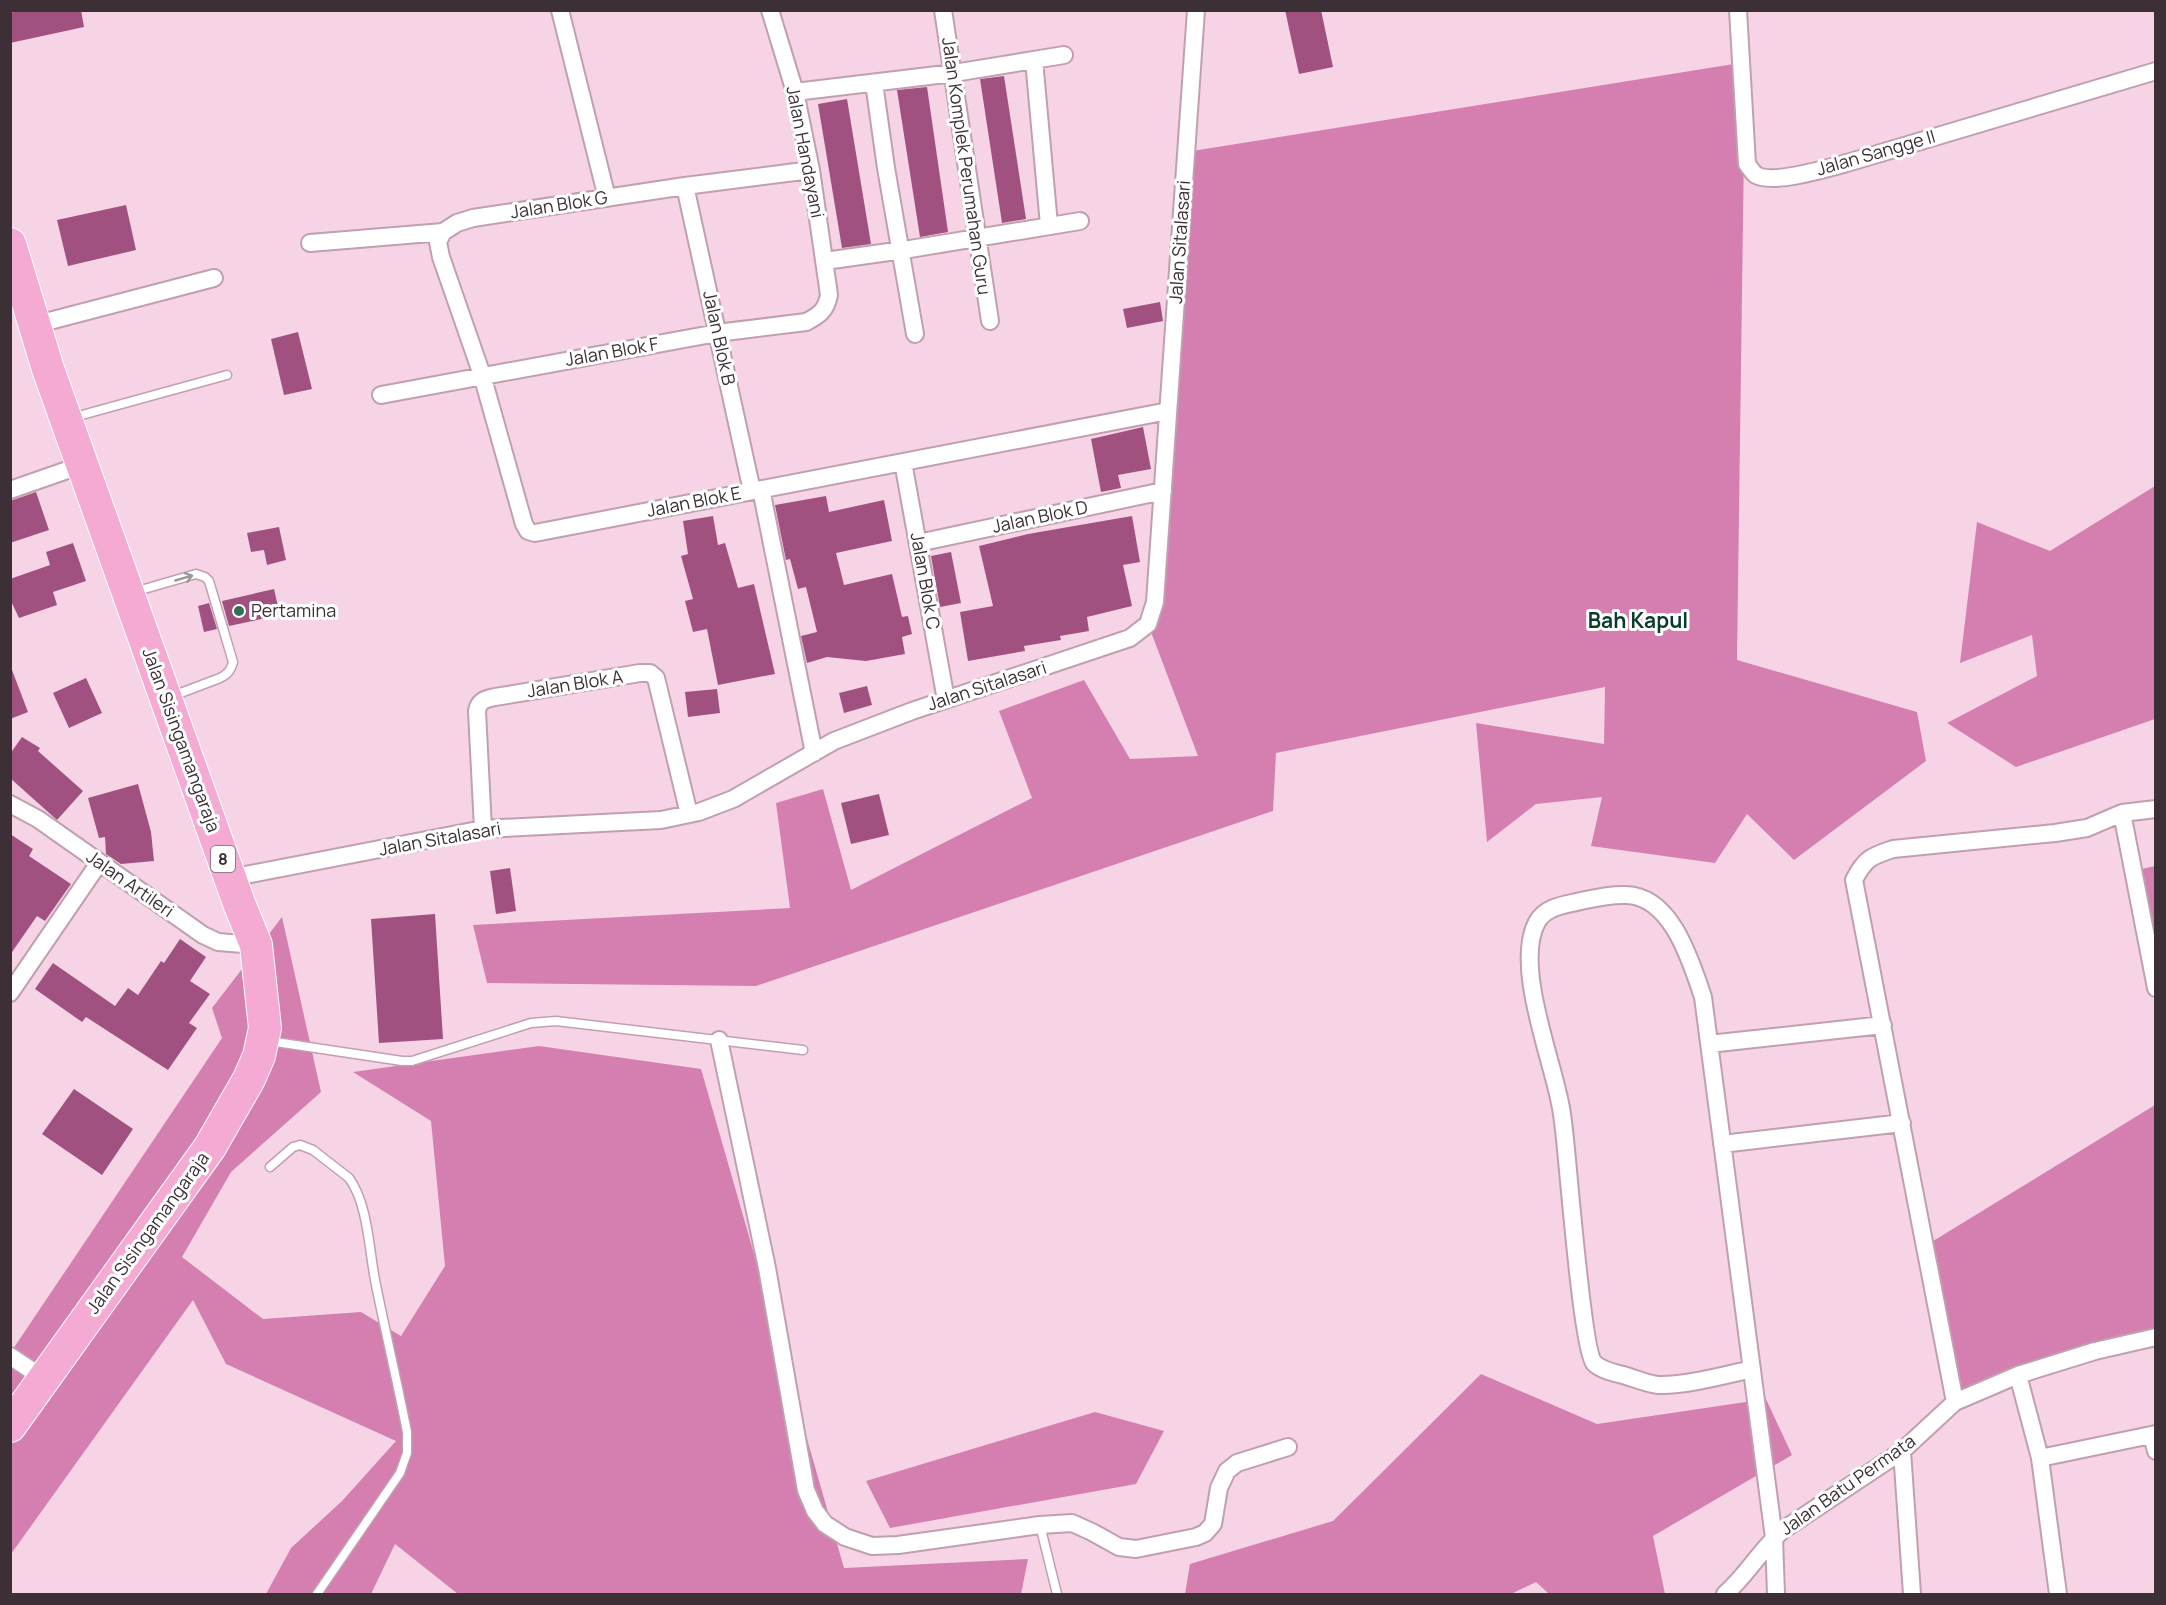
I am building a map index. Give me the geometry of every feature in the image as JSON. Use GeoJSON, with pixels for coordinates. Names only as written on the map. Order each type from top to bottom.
{"type":"FeatureCollection","features":[{"type":"Feature","properties":{"kind":"highway","name":"Jalan Sisingamangaraja"},"geometry":{"type":"LineString","coordinates":[[10,244],[66,420],[256,945],[265,1028],[249,1079],[210,1147],[10,1426]]}},
{"type":"Feature","properties":{"kind":"street"},"geometry":{"type":"LineString","coordinates":[[560,10],[607,198]]}},
{"type":"Feature","properties":{"kind":"street","name":"Jalan Handayani"},"geometry":{"type":"LineString","coordinates":[[770,10],[795,92],[811,170],[829,295]]}},
{"type":"Feature","properties":{"kind":"street","name":"Jalan Komplek Perumahan Guru"},"geometry":{"type":"LineString","coordinates":[[943,10],[990,321]]}},
{"type":"Feature","properties":{"kind":"street","name":"Jalan Sitalasari"},"geometry":{"type":"LineString","coordinates":[[230,878],[483,829],[661,820],[689,814],[733,799],[834,741],[946,700],[1130,638],[1148,624],[1155,602],[1196,10]]}},
{"type":"Feature","properties":{"kind":"street","name":"Jalan Sangge II"},"geometry":{"type":"LineString","coordinates":[[1738,10],[1747,164],[1755,175],[1767,178],[1809,172],[1847,163],[2156,71]]}},
{"type":"Feature","properties":{"kind":"street"},"geometry":{"type":"LineString","coordinates":[[795,92],[954,73],[1064,55]]}},
{"type":"Feature","properties":{"kind":"street"},"geometry":{"type":"LineString","coordinates":[[1034,60],[1049,225]]}},
{"type":"Feature","properties":{"kind":"street"},"geometry":{"type":"LineString","coordinates":[[874,83],[915,334]]}},
{"type":"Feature","properties":{"kind":"street","name":"Jalan Blok G"},"geometry":{"type":"LineString","coordinates":[[310,243],[443,232],[457,223],[473,218],[685,186],[811,170]]}},
{"type":"Feature","properties":{"kind":"street","name":"Jalan Blok B"},"geometry":{"type":"LineString","coordinates":[[685,186],[814,753]]}},
{"type":"Feature","properties":{"kind":"street"},"geometry":{"type":"LineString","coordinates":[[825,261],[1080,221]]}},
{"type":"Feature","properties":{"kind":"street","name":"Jalan Blok E"},"geometry":{"type":"LineString","coordinates":[[443,232],[438,242],[441,257],[482,375],[524,524],[528,531],[535,533],[1168,411]]}},
{"type":"Feature","properties":{"kind":"street"},"geometry":{"type":"LineString","coordinates":[[34,325],[214,278]]}},
{"type":"Feature","properties":{"kind":"street","name":"Jalan Blok F"},"geometry":{"type":"LineString","coordinates":[[381,395],[717,333],[806,322],[819,315],[826,307],[829,295]]}},
{"type":"Feature","properties":{"kind":"street","name":"Jalan Blok C"},"geometry":{"type":"LineString","coordinates":[[903,462],[946,700]]}},
{"type":"Feature","properties":{"kind":"street"},"geometry":{"type":"LineString","coordinates":[[10,490],[82,465]]}},
{"type":"Feature","properties":{"kind":"street","name":"Jalan Blok D"},"geometry":{"type":"LineString","coordinates":[[918,543],[1162,491]]}},
{"type":"Feature","properties":{"kind":"street","name":"Jalan Blok A"},"geometry":{"type":"LineString","coordinates":[[483,829],[477,711],[478,705],[484,699],[640,673],[650,673],[659,684],[689,814]]}},
{"type":"Feature","properties":{"kind":"street","name":"Jalan Artileri"},"geometry":{"type":"LineString","coordinates":[[10,804],[38,819],[204,935],[218,942],[256,945]]}},
{"type":"Feature","properties":{"kind":"street"},"geometry":{"type":"LineString","coordinates":[[1955,1402],[1854,880],[1861,865],[1873,855],[1893,849],[2055,833],[2087,828],[2122,813],[2156,809]]}},
{"type":"Feature","properties":{"kind":"street"},"geometry":{"type":"LineString","coordinates":[[2122,813],[2156,988]]}},
{"type":"Feature","properties":{"kind":"street"},"geometry":{"type":"LineString","coordinates":[[10,993],[99,862]]}},
{"type":"Feature","properties":{"kind":"street"},"geometry":{"type":"LineString","coordinates":[[1752,1369],[1657,1385],[1608,1371],[1595,1364],[1591,1357],[1584,1316],[1560,1103],[1537,1006],[1530,965],[1531,939],[1538,920],[1551,908],[1588,899],[1627,895],[1646,900],[1662,913],[1677,931],[1689,955],[1703,997],[1722,1144],[1752,1369],[1774,1538],[1776,1594]]}},
{"type":"Feature","properties":{"kind":"street"},"geometry":{"type":"LineString","coordinates":[[1709,1044],[1883,1025]]}},
{"type":"Feature","properties":{"kind":"street"},"geometry":{"type":"LineString","coordinates":[[719,1040],[767,1268],[806,1490],[815,1511],[825,1524],[845,1537],[872,1546],[898,1545],[1040,1525],[1072,1523],[1119,1547],[1136,1549],[1196,1537],[1205,1533],[1213,1524],[1219,1488],[1227,1472],[1237,1463],[1288,1447]]}},
{"type":"Feature","properties":{"kind":"street"},"geometry":{"type":"LineString","coordinates":[[1722,1144],[1902,1123]]}},
{"type":"Feature","properties":{"kind":"street","name":"Jalan Batu Permata"},"geometry":{"type":"LineString","coordinates":[[1725,1594],[1736,1585],[1774,1538],[1837,1492],[1902,1451],[1955,1402],[2018,1375],[2095,1351],[2156,1337]]}},
{"type":"Feature","properties":{"kind":"street"},"geometry":{"type":"LineString","coordinates":[[10,1356],[43,1378]]}},
{"type":"Feature","properties":{"kind":"street"},"geometry":{"type":"LineString","coordinates":[[2018,1375],[2040,1458],[2058,1594]]}},
{"type":"Feature","properties":{"kind":"street"},"geometry":{"type":"LineString","coordinates":[[2040,1458],[2154,1440]]}},
{"type":"Feature","properties":{"kind":"street"},"geometry":{"type":"LineString","coordinates":[[1902,1451],[1912,1594]]}},
{"type":"Feature","properties":{"kind":"lane"},"geometry":{"type":"LineString","coordinates":[[66,420],[227,375]]}},
{"type":"Feature","properties":{"kind":"lane"},"geometry":{"type":"LineString","coordinates":[[128,594],[196,574],[205,577],[208,581],[233,662],[231,669],[227,675],[166,698]]}},
{"type":"Feature","properties":{"kind":"lane"},"geometry":{"type":"LineString","coordinates":[[262,1040],[402,1061],[423,1059],[531,1023],[556,1021],[803,1050]]}},
{"type":"Feature","properties":{"kind":"lane"},"geometry":{"type":"LineString","coordinates":[[270,1167],[293,1147],[307,1147],[349,1178],[354,1185],[360,1201],[407,1432],[407,1453],[400,1473],[318,1594]]}},
{"type":"Feature","properties":{"kind":"lane"},"geometry":{"type":"LineString","coordinates":[[1040,1525],[1057,1594]]}},
{"type":"Feature","properties":{"kind":"shaded area"},"geometry":{"type":"Polygon","coordinates":[[[1740,63],[1744,147],[1737,660],[1917,712],[1926,761],[1794,860],[1747,814],[1715,863],[1591,846],[1602,797],[1536,804],[1487,842],[1476,723],[1604,744],[1605,687],[1276,753],[1273,811],[756,986],[487,983],[473,925],[790,908],[776,803],[823,789],[851,890],[1032,798],[999,711],[1084,680],[1130,759],[1198,756],[1148,624],[1186,152],[1740,63]]]}},
{"type":"Feature","properties":{"kind":"shaded area"},"geometry":{"type":"Polygon","coordinates":[[[2155,486],[2155,719],[2016,767],[1947,723],[2037,676],[2032,635],[1960,663],[1977,522],[2050,551],[2155,486]]]}},
{"type":"Feature","properties":{"kind":"shaded area"},"geometry":{"type":"Polygon","coordinates":[[[2155,866],[2155,980],[2133,871],[2155,866]]]}},
{"type":"Feature","properties":{"kind":"shaded area"},"geometry":{"type":"Polygon","coordinates":[[[282,917],[321,1092],[231,1172],[182,1257],[263,1319],[361,1312],[401,1336],[445,1266],[431,1121],[353,1072],[539,1046],[701,1069],[844,1568],[1028,1559],[1021,1594],[458,1594],[395,1544],[371,1594],[266,1594],[291,1548],[342,1501],[396,1441],[226,1364],[193,1300],[11,1554],[11,1352],[222,1038],[212,1008],[282,917]]]}},
{"type":"Feature","properties":{"kind":"shaded area"},"geometry":{"type":"Polygon","coordinates":[[[2155,1105],[2155,1337],[1955,1402],[1925,1246],[2155,1105]]]}},
{"type":"Feature","properties":{"kind":"shaded area"},"geometry":{"type":"Polygon","coordinates":[[[1481,1374],[1597,1424],[1766,1399],[1792,1455],[1653,1536],[1665,1594],[1549,1594],[1536,1582],[1511,1594],[1185,1594],[1190,1564],[1333,1521],[1481,1374]]]}},
{"type":"Feature","properties":{"kind":"shaded area"},"geometry":{"type":"Polygon","coordinates":[[[1095,1412],[1164,1431],[1136,1484],[890,1528],[866,1481],[1095,1412]]]}},
{"type":"Feature","properties":{"kind":"building"},"geometry":{"type":"Polygon","coordinates":[[[22,10],[81,10],[84,27],[10,43],[10,13],[22,10]]]}},
{"type":"Feature","properties":{"kind":"building"},"geometry":{"type":"Polygon","coordinates":[[[1285,10],[1321,10],[1333,67],[1299,74],[1285,10]]]}},
{"type":"Feature","properties":{"kind":"building"},"geometry":{"type":"Polygon","coordinates":[[[1004,76],[1026,219],[1002,223],[980,79],[1004,76]]]}},
{"type":"Feature","properties":{"kind":"building"},"geometry":{"type":"Polygon","coordinates":[[[927,87],[948,232],[920,237],[897,90],[927,87]]]}},
{"type":"Feature","properties":{"kind":"building"},"geometry":{"type":"Polygon","coordinates":[[[847,99],[871,244],[842,248],[818,104],[847,99]]]}},
{"type":"Feature","properties":{"kind":"building"},"geometry":{"type":"Polygon","coordinates":[[[126,205],[136,250],[68,266],[57,220],[126,205]]]}},
{"type":"Feature","properties":{"kind":"building"},"geometry":{"type":"Polygon","coordinates":[[[1160,302],[1163,321],[1127,328],[1123,309],[1160,302]]]}},
{"type":"Feature","properties":{"kind":"building"},"geometry":{"type":"Polygon","coordinates":[[[298,332],[312,389],[284,395],[271,339],[298,332]]]}},
{"type":"Feature","properties":{"kind":"building"},"geometry":{"type":"Polygon","coordinates":[[[1143,427],[1151,469],[1118,475],[1121,488],[1101,492],[1091,439],[1143,427]]]}},
{"type":"Feature","properties":{"kind":"building"},"geometry":{"type":"Polygon","coordinates":[[[36,492],[49,530],[10,543],[10,501],[36,492]]]}},
{"type":"Feature","properties":{"kind":"building"},"geometry":{"type":"Polygon","coordinates":[[[826,496],[829,512],[884,500],[892,541],[836,553],[844,585],[892,574],[902,617],[908,616],[912,634],[902,637],[905,654],[866,661],[827,657],[807,663],[801,636],[817,632],[806,587],[798,589],[790,559],[786,560],[775,505],[826,496]]]}},
{"type":"Feature","properties":{"kind":"building"},"geometry":{"type":"Polygon","coordinates":[[[713,516],[718,545],[725,543],[738,588],[754,584],[775,674],[718,685],[707,629],[693,632],[685,601],[693,599],[681,556],[688,554],[683,521],[713,516]]]}},
{"type":"Feature","properties":{"kind":"building"},"geometry":{"type":"Polygon","coordinates":[[[1132,516],[1140,562],[1123,565],[1132,606],[1087,617],[1089,631],[1060,636],[1061,640],[1024,646],[1025,651],[968,661],[960,612],[993,606],[979,546],[1028,534],[1132,516]]]}},
{"type":"Feature","properties":{"kind":"building"},"geometry":{"type":"Polygon","coordinates":[[[279,527],[286,560],[267,565],[264,550],[251,552],[247,533],[279,527]]]}},
{"type":"Feature","properties":{"kind":"building"},"geometry":{"type":"Polygon","coordinates":[[[73,543],[86,581],[53,592],[57,605],[19,618],[10,599],[10,579],[50,565],[46,552],[73,543]]]}},
{"type":"Feature","properties":{"kind":"building"},"geometry":{"type":"Polygon","coordinates":[[[951,552],[961,603],[940,607],[931,556],[951,552]]]}},
{"type":"Feature","properties":{"kind":"building","name":"Pertamina"},"geometry":{"type":"Polygon","coordinates":[[[274,589],[280,615],[229,626],[222,601],[274,589]]]}},
{"type":"Feature","properties":{"kind":"building"},"geometry":{"type":"Polygon","coordinates":[[[209,603],[217,629],[204,632],[198,606],[209,603]]]}},
{"type":"Feature","properties":{"kind":"building"},"geometry":{"type":"Polygon","coordinates":[[[10,670],[12,670],[28,712],[10,719],[10,670]]]}},
{"type":"Feature","properties":{"kind":"building"},"geometry":{"type":"Polygon","coordinates":[[[86,678],[102,713],[69,728],[53,693],[86,678]]]}},
{"type":"Feature","properties":{"kind":"building"},"geometry":{"type":"Polygon","coordinates":[[[867,686],[872,705],[844,713],[839,693],[867,686]]]}},
{"type":"Feature","properties":{"kind":"building"},"geometry":{"type":"Polygon","coordinates":[[[717,689],[720,713],[688,717],[685,692],[717,689]]]}},
{"type":"Feature","properties":{"kind":"building"},"geometry":{"type":"Polygon","coordinates":[[[22,737],[40,748],[38,751],[83,791],[57,820],[10,778],[10,754],[22,737]]]}},
{"type":"Feature","properties":{"kind":"building"},"geometry":{"type":"Polygon","coordinates":[[[138,784],[151,832],[154,861],[121,864],[106,854],[105,837],[99,838],[88,798],[138,784]]]}},
{"type":"Feature","properties":{"kind":"building"},"geometry":{"type":"Polygon","coordinates":[[[879,794],[889,835],[851,844],[841,803],[879,794]]]}},
{"type":"Feature","properties":{"kind":"building"},"geometry":{"type":"Polygon","coordinates":[[[10,834],[33,849],[29,856],[71,884],[45,921],[37,916],[10,955],[10,834]]]}},
{"type":"Feature","properties":{"kind":"building"},"geometry":{"type":"Polygon","coordinates":[[[510,868],[516,911],[496,914],[490,871],[510,868]]]}},
{"type":"Feature","properties":{"kind":"building"},"geometry":{"type":"Polygon","coordinates":[[[435,914],[443,1039],[379,1043],[371,919],[435,914]]]}},
{"type":"Feature","properties":{"kind":"building"},"geometry":{"type":"Polygon","coordinates":[[[180,939],[206,957],[190,981],[210,994],[189,1023],[197,1028],[168,1070],[86,1017],[82,1022],[35,989],[53,963],[115,1006],[128,988],[138,995],[161,961],[164,963],[180,939]]]}},
{"type":"Feature","properties":{"kind":"building"},"geometry":{"type":"Polygon","coordinates":[[[74,1089],[133,1129],[102,1175],[42,1134],[74,1089]]]}},
{"type":"Feature","properties":{"kind":"place","name":"Pertamina"},"geometry":{"type":"Point","coordinates":[239,611]}},
{"type":"Feature","properties":{"kind":"district","name":"Bah Kapul"},"geometry":{"type":"Point","coordinates":[1638,621]}}]}
